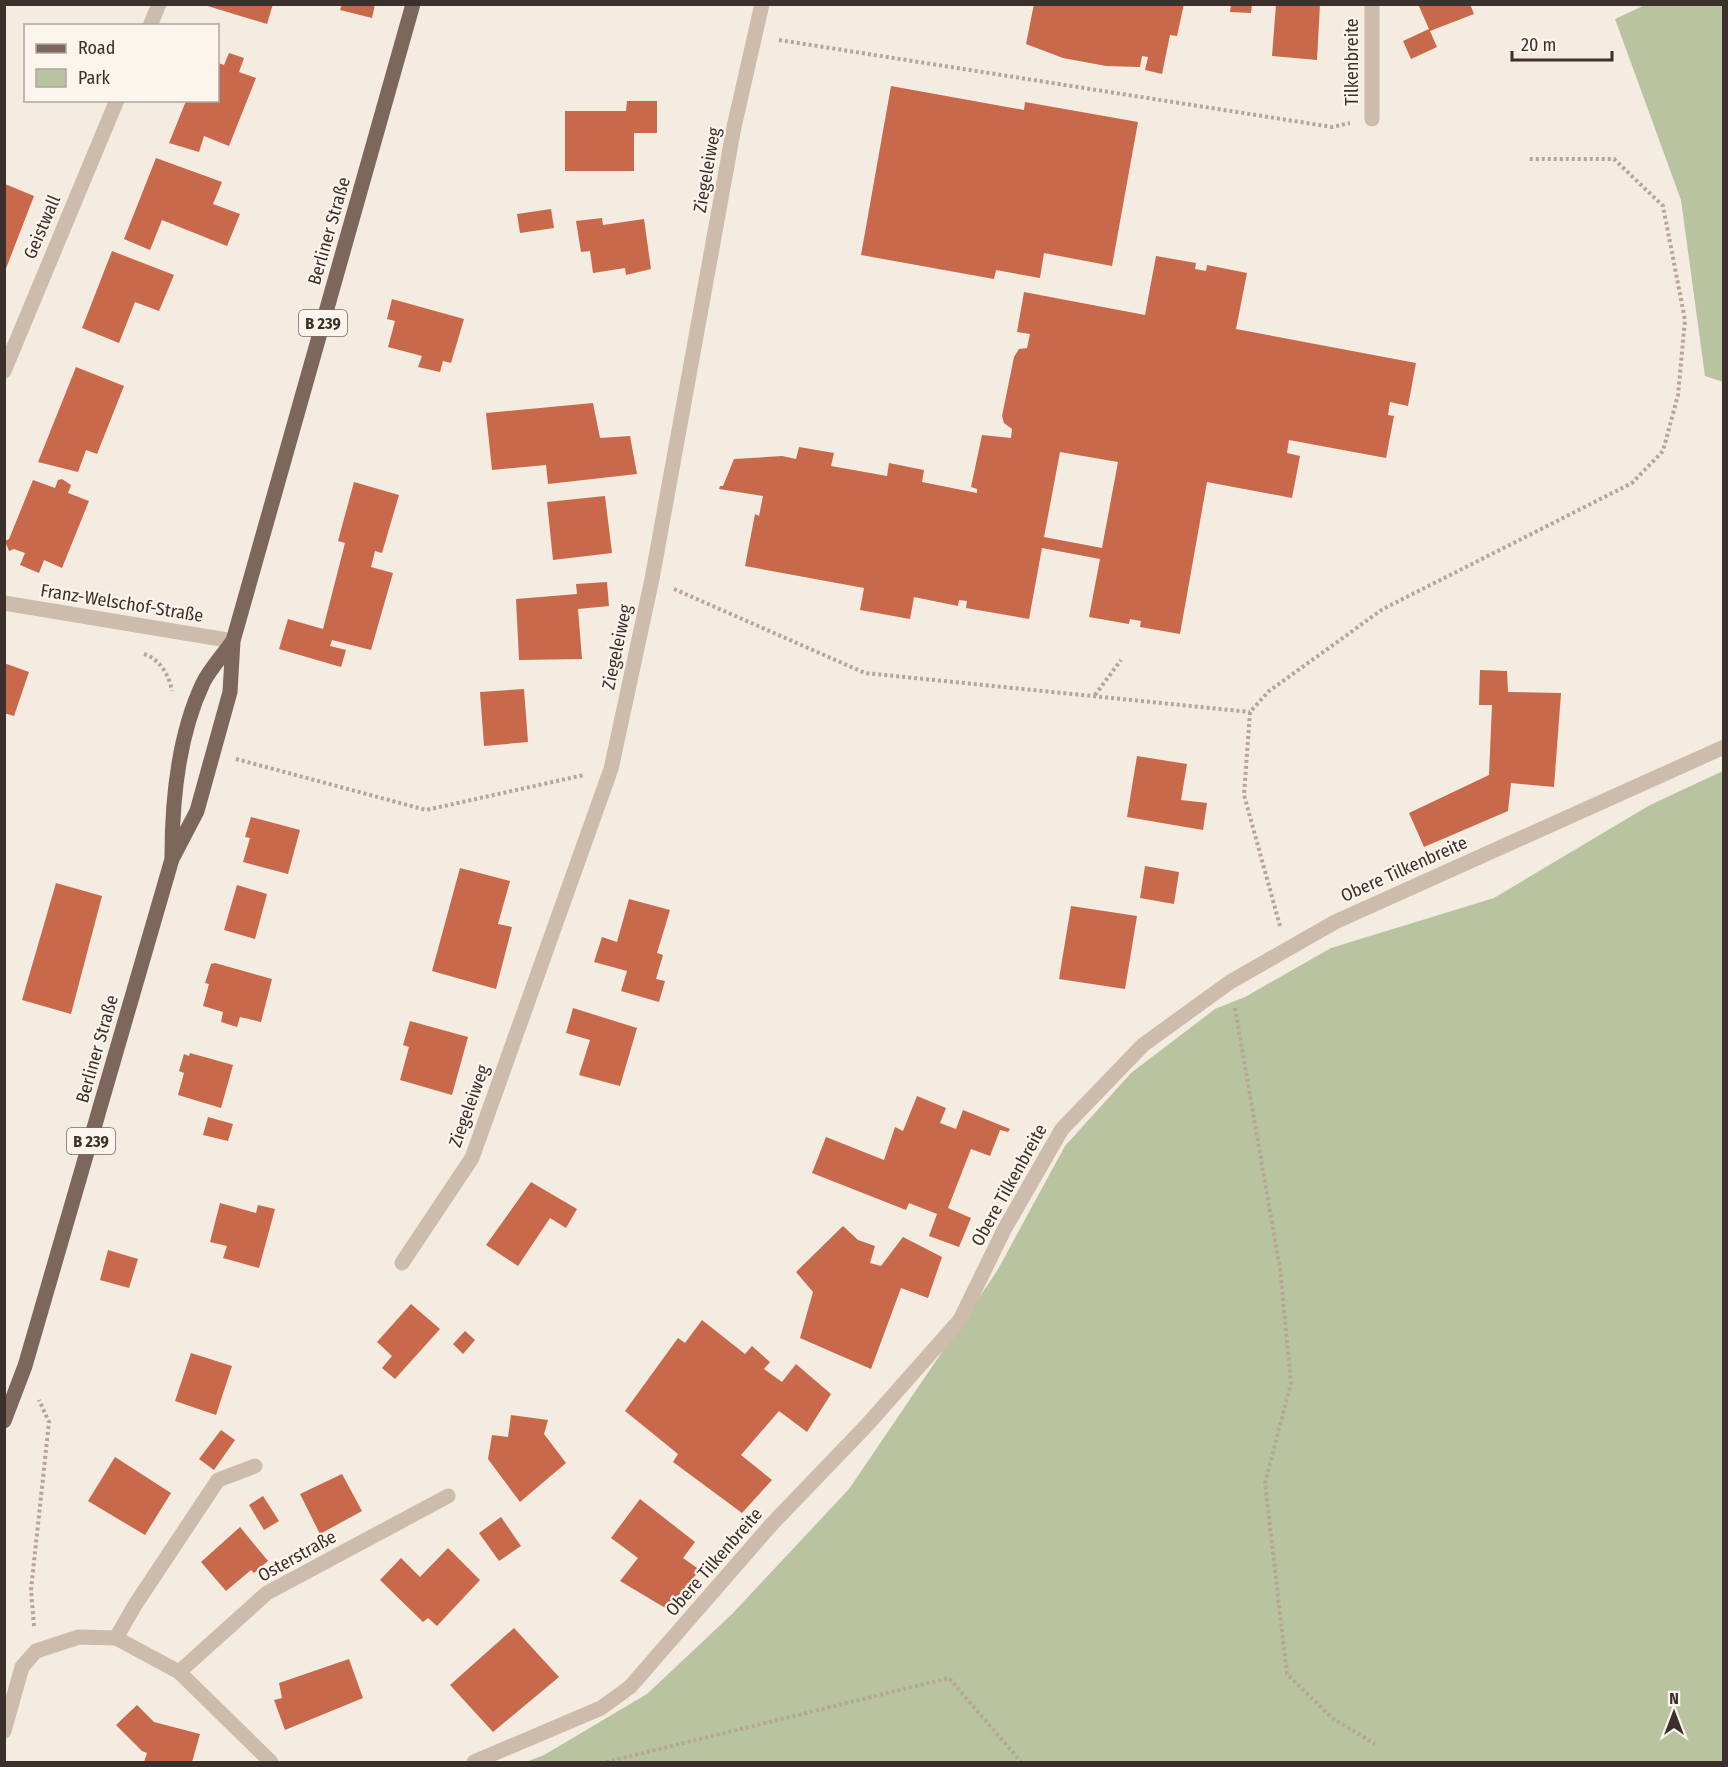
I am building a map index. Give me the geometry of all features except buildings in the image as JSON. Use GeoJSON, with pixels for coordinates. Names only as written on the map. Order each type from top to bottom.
{"type":"FeatureCollection","features":[{"type":"Feature","properties":{"kind":"main road","name":"Berliner Straße"},"geometry":{"type":"LineString","coordinates":[[4,1421],[25,1366],[172,859],[197,811],[230,692],[233,641],[413,4]]}},
{"type":"Feature","properties":{"kind":"main road","name":"Berliner Straße"},"geometry":{"type":"LineString","coordinates":[[172,859],[172,801],[183,745],[203,683],[233,641]]}},
{"type":"Feature","properties":{"kind":"street"},"geometry":{"type":"LineString","coordinates":[[151,24],[159,4]]}},
{"type":"Feature","properties":{"kind":"street","name":"Ziegeleiweg"},"geometry":{"type":"LineString","coordinates":[[402,1263],[472,1158],[611,769],[652,579],[734,127],[762,4]]}},
{"type":"Feature","properties":{"kind":"street","name":"Tilkenbreite"},"geometry":{"type":"LineString","coordinates":[[1372,4],[1372,119]]}},
{"type":"Feature","properties":{"kind":"street","name":"Geistwall"},"geometry":{"type":"LineString","coordinates":[[4,370],[116,102]]}},
{"type":"Feature","properties":{"kind":"street","name":"Franz-Welschof-Straße"},"geometry":{"type":"LineString","coordinates":[[4,603],[233,641]]}},
{"type":"Feature","properties":{"kind":"street","name":"Obere Tilkenbreite"},"geometry":{"type":"LineString","coordinates":[[474,1762],[600,1708],[630,1687],[771,1525],[867,1425],[960,1320],[1005,1228],[1062,1129],[1143,1045],[1230,982],[1335,922],[1724,747]]}},
{"type":"Feature","properties":{"kind":"street"},"geometry":{"type":"LineString","coordinates":[[116,1638],[135,1605],[218,1480],[255,1466]]}},
{"type":"Feature","properties":{"kind":"street","name":"Osterstraße"},"geometry":{"type":"LineString","coordinates":[[179,1672],[267,1593],[448,1496]]}},
{"type":"Feature","properties":{"kind":"street"},"geometry":{"type":"LineString","coordinates":[[4,1731],[22,1667],[36,1651],[79,1637],[116,1638],[179,1672],[271,1762]]}},
{"type":"Feature","properties":{"kind":"path"},"geometry":{"type":"LineString","coordinates":[[755,36],[1332,127],[1372,119]]}},
{"type":"Feature","properties":{"kind":"path"},"geometry":{"type":"LineString","coordinates":[[1287,950],[1244,795],[1250,712],[1269,691],[1383,609],[1632,483],[1663,451],[1678,395],[1685,320],[1663,206],[1614,159],[1529,159]]}},
{"type":"Feature","properties":{"kind":"path"},"geometry":{"type":"LineString","coordinates":[[652,579],[865,673],[1250,712]]}},
{"type":"Feature","properties":{"kind":"path"},"geometry":{"type":"LineString","coordinates":[[141,652],[150,656],[169,676],[174,697]]}},
{"type":"Feature","properties":{"kind":"path"},"geometry":{"type":"LineString","coordinates":[[1094,696],[1121,660]]}},
{"type":"Feature","properties":{"kind":"path"},"geometry":{"type":"LineString","coordinates":[[213,753],[426,810],[611,769]]}},
{"type":"Feature","properties":{"kind":"path"},"geometry":{"type":"LineString","coordinates":[[1230,982],[1280,1269],[1291,1383],[1264,1483],[1287,1674],[1332,1718],[1375,1744]]}},
{"type":"Feature","properties":{"kind":"path"},"geometry":{"type":"LineString","coordinates":[[25,1366],[49,1422],[31,1590],[36,1651]]}},
{"type":"Feature","properties":{"kind":"path"},"geometry":{"type":"LineString","coordinates":[[606,1762],[949,1678],[1021,1762]]}},
{"type":"Feature","properties":{"kind":"green space"},"geometry":{"type":"Polygon","coordinates":[[[1647,4],[1723,5],[1723,382],[1705,376],[1681,200],[1615,19],[1647,4]]]}},
{"type":"Feature","properties":{"kind":"green space"},"geometry":{"type":"Polygon","coordinates":[[[1723,771],[1723,1762],[526,1762],[544,1755],[647,1694],[732,1614],[849,1489],[997,1271],[1065,1146],[1131,1073],[1215,1009],[1245,997],[1331,948],[1494,898],[1650,805],[1723,771]]]}}]}
